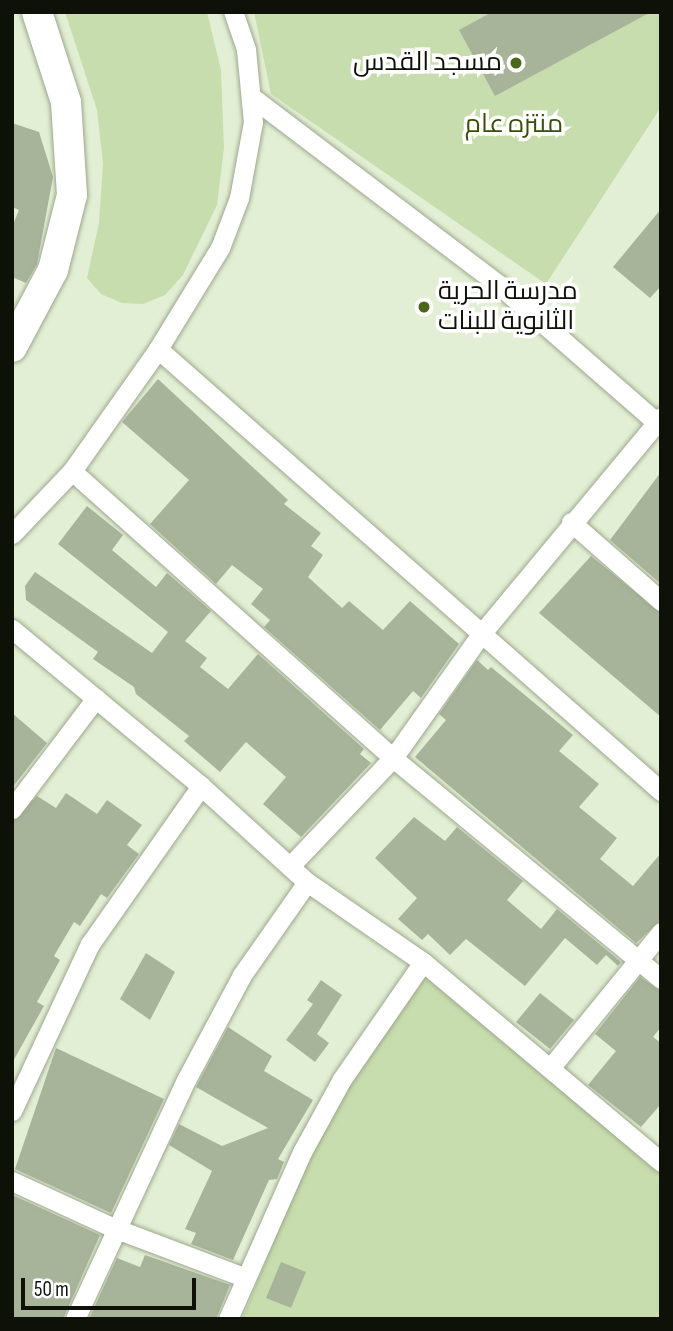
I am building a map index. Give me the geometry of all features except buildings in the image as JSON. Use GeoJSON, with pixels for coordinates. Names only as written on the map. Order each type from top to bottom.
{"type":"FeatureCollection","features":[{"type":"Feature","properties":{"kind":"main road"},"geometry":{"type":"LineString","coordinates":[[12,347],[53,270],[72,195],[66,102],[37,12]]}},
{"type":"Feature","properties":{"kind":"street"},"geometry":{"type":"LineString","coordinates":[[12,534],[72,471],[158,349],[220,248],[239,198],[253,122],[253,98],[246,49],[233,12]]}},
{"type":"Feature","properties":{"kind":"street"},"geometry":{"type":"LineString","coordinates":[[253,98],[498,284],[658,419],[481,635],[393,758],[291,865]]}},
{"type":"Feature","properties":{"kind":"street"},"geometry":{"type":"LineString","coordinates":[[158,349],[661,791]]}},
{"type":"Feature","properties":{"kind":"street"},"geometry":{"type":"LineString","coordinates":[[72,471],[393,758],[661,979]]}},
{"type":"Feature","properties":{"kind":"street"},"geometry":{"type":"LineString","coordinates":[[571,522],[661,601]]}},
{"type":"Feature","properties":{"kind":"street"},"geometry":{"type":"LineString","coordinates":[[12,629],[201,786],[307,882],[423,962],[661,1162]]}},
{"type":"Feature","properties":{"kind":"street"},"geometry":{"type":"LineString","coordinates":[[12,809],[96,698]]}},
{"type":"Feature","properties":{"kind":"street"},"geometry":{"type":"LineString","coordinates":[[12,1111],[90,944],[201,786]]}},
{"type":"Feature","properties":{"kind":"street"},"geometry":{"type":"LineString","coordinates":[[75,1319],[114,1228],[242,975],[307,882]]}},
{"type":"Feature","properties":{"kind":"street"},"geometry":{"type":"LineString","coordinates":[[551,1068],[661,932]]}},
{"type":"Feature","properties":{"kind":"street"},"geometry":{"type":"LineString","coordinates":[[228,1319],[302,1152],[336,1091],[423,962]]}},
{"type":"Feature","properties":{"kind":"street"},"geometry":{"type":"LineString","coordinates":[[12,1181],[114,1228],[246,1278]]}},
{"type":"Feature","properties":{"kind":"green space"},"geometry":{"type":"Polygon","coordinates":[[[65,12],[207,12],[221,70],[224,148],[217,205],[183,275],[165,295],[143,304],[122,303],[101,294],[87,278],[99,223],[103,163],[97,110],[65,12]]]}},
{"type":"Feature","properties":{"kind":"green space","name":"منتزه عام"},"geometry":{"type":"Polygon","coordinates":[[[254,12],[661,12],[661,107],[546,284],[271,94],[254,12]]]}},
{"type":"Feature","properties":{"kind":"green space"},"geometry":{"type":"Polygon","coordinates":[[[421,976],[430,976],[661,1168],[661,1319],[242,1319],[303,1170],[355,1070],[421,976]]]}},
{"type":"Feature","properties":{"kind":"place","name":"مسجد القدس"},"geometry":{"type":"Point","coordinates":[516,63]}},
{"type":"Feature","properties":{"kind":"place","name":"مدرسة الحرية الثانوية للبنات"},"geometry":{"type":"Point","coordinates":[424,307]}}]}
